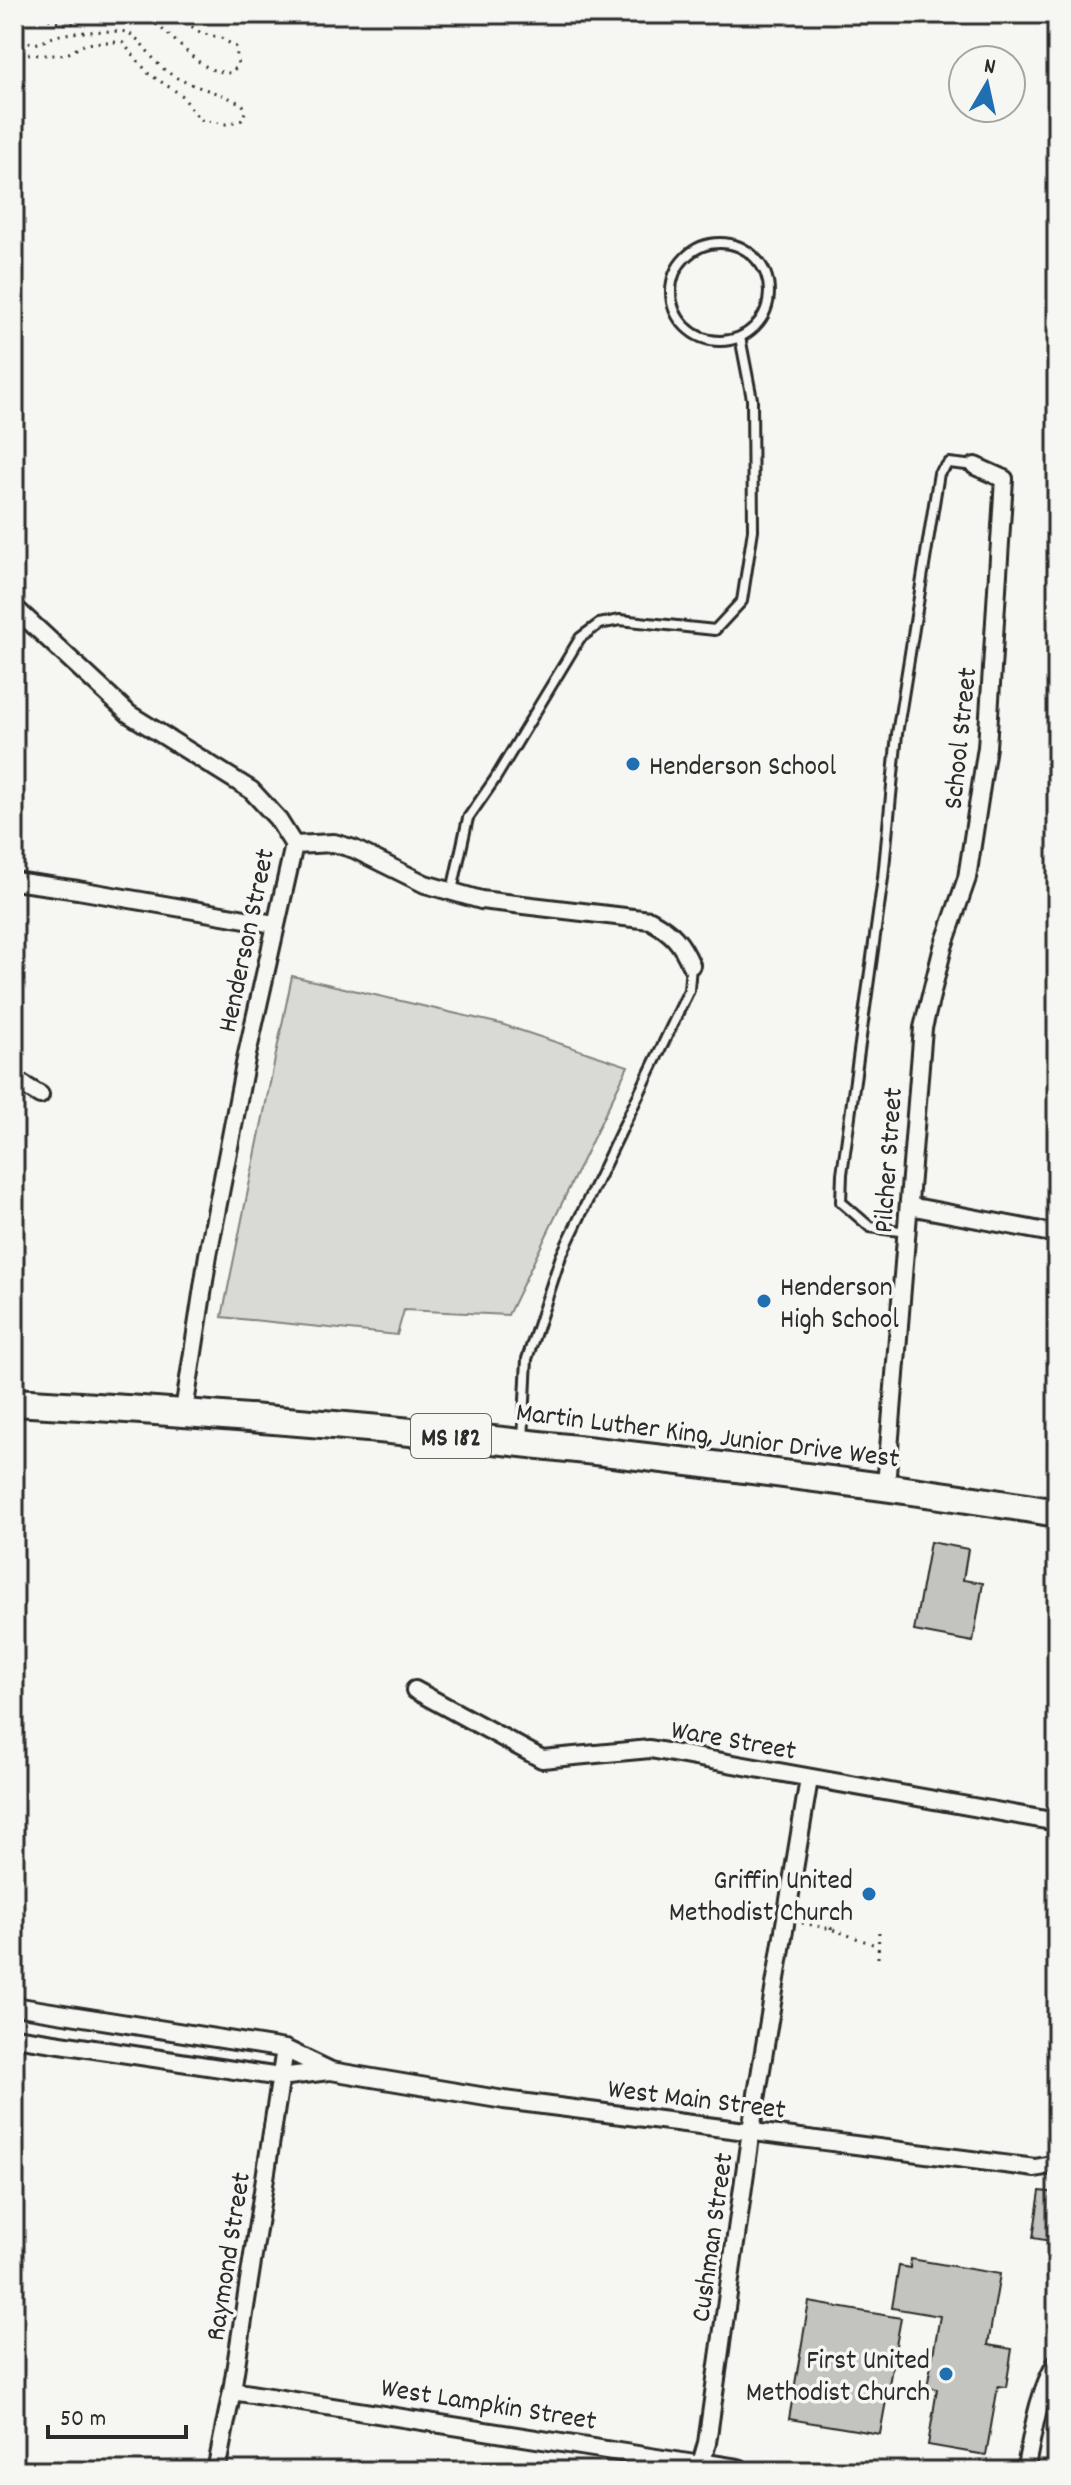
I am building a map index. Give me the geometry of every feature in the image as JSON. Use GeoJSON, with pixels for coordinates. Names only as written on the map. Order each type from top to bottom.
{"type":"FeatureCollection","features":[{"type":"Feature","properties":{"kind":"main road","name":"Martin Luther King, Junior Drive West"},"geometry":{"type":"LineString","coordinates":[[14,1402],[184,1411],[523,1442],[886,1486],[1057,1513]]}},
{"type":"Feature","properties":{"kind":"street","name":"School Street"},"geometry":{"type":"LineString","coordinates":[[923,1028],[943,947],[967,878],[987,747],[1004,479],[975,466]]}},
{"type":"Feature","properties":{"kind":"street","name":"Henderson Street"},"geometry":{"type":"LineString","coordinates":[[14,607],[129,714],[251,790],[277,818],[294,845],[274,924],[211,1239],[184,1411]]}},
{"type":"Feature","properties":{"kind":"street"},"geometry":{"type":"LineString","coordinates":[[294,845],[334,843],[425,884],[481,900],[650,920],[671,931],[683,946],[691,965]]}},
{"type":"Feature","properties":{"kind":"street"},"geometry":{"type":"LineString","coordinates":[[14,881],[274,924]]}},
{"type":"Feature","properties":{"kind":"street","name":"Pilcher Street"},"geometry":{"type":"LineString","coordinates":[[886,1486],[908,1232],[911,1146],[923,1028]]}},
{"type":"Feature","properties":{"kind":"street"},"geometry":{"type":"LineString","coordinates":[[14,1079],[40,1095]]}},
{"type":"Feature","properties":{"kind":"street"},"geometry":{"type":"LineString","coordinates":[[909,1206],[1057,1234]]}},
{"type":"Feature","properties":{"kind":"street","name":"Ware Street"},"geometry":{"type":"LineString","coordinates":[[415,1690],[542,1759],[650,1749],[1057,1822]]}},
{"type":"Feature","properties":{"kind":"street","name":"Cushman Street"},"geometry":{"type":"LineString","coordinates":[[698,2469],[707,2443],[751,2130],[809,1779]]}},
{"type":"Feature","properties":{"kind":"street","name":"West Main Street"},"geometry":{"type":"LineString","coordinates":[[14,2006],[285,2049],[331,2071],[504,2100],[1035,2168],[1057,2164]]}},
{"type":"Feature","properties":{"kind":"street","name":"West Main Street"},"geometry":{"type":"LineString","coordinates":[[14,2037],[280,2077],[331,2071]]}},
{"type":"Feature","properties":{"kind":"street","name":"Raymond Street"},"geometry":{"type":"LineString","coordinates":[[216,2471],[232,2391],[285,2049]]}},
{"type":"Feature","properties":{"kind":"street"},"geometry":{"type":"LineString","coordinates":[[1025,2471],[1037,2409],[1057,2362]]}},
{"type":"Feature","properties":{"kind":"street","name":"West Lampkin Street"},"geometry":{"type":"LineString","coordinates":[[232,2391],[698,2469],[738,2471]]}},
{"type":"Feature","properties":{"kind":"lane"},"geometry":{"type":"LineString","coordinates":[[722,243],[744,249],[756,258],[766,272],[770,290],[767,307],[755,327],[740,337],[717,341],[696,335],[681,322],[672,302],[672,285],[680,263],[701,246],[722,243]]}},
{"type":"Feature","properties":{"kind":"lane"},"geometry":{"type":"LineString","coordinates":[[452,892],[468,818],[580,638],[599,624],[620,620],[715,630],[742,601],[753,530],[753,472],[752,399],[740,337]]}},
{"type":"Feature","properties":{"kind":"lane"},"geometry":{"type":"LineString","coordinates":[[908,1232],[870,1227],[841,1202],[842,1174],[883,878],[897,734],[939,473],[949,463],[975,466]]}},
{"type":"Feature","properties":{"kind":"lane"},"geometry":{"type":"LineString","coordinates":[[523,1442],[527,1359],[561,1256],[689,990],[691,965]]}},
{"type":"Feature","properties":{"kind":"path"},"geometry":{"type":"LineString","coordinates":[[14,20],[18,14]]}},
{"type":"Feature","properties":{"kind":"path"},"geometry":{"type":"LineString","coordinates":[[42,14],[49,20],[69,24],[86,24],[103,15],[137,14],[167,33],[209,69],[230,73],[238,66],[236,47],[221,38],[201,33],[174,14]]}},
{"type":"Feature","properties":{"kind":"path"},"geometry":{"type":"LineString","coordinates":[[233,14],[246,22],[256,19],[258,14]]}},
{"type":"Feature","properties":{"kind":"path"},"geometry":{"type":"LineString","coordinates":[[14,35],[26,42],[44,44],[65,34],[123,31],[136,38],[148,55],[167,72],[231,97],[243,105],[245,112],[242,120],[226,124],[202,120],[183,96],[149,74],[123,43],[85,44],[69,53],[57,55],[14,52]]}},
{"type":"Feature","properties":{"kind":"path"},"geometry":{"type":"LineString","coordinates":[[831,1929],[833,1914]]}},
{"type":"Feature","properties":{"kind":"path"},"geometry":{"type":"LineString","coordinates":[[786,1921],[831,1929],[878,1946]]}},
{"type":"Feature","properties":{"kind":"path"},"geometry":{"type":"LineString","coordinates":[[878,1958],[879,1931]]}},
{"type":"Feature","properties":{"kind":"shaded area"},"geometry":{"type":"Polygon","coordinates":[[[292,976],[501,1024],[628,1066],[508,1315],[404,1310],[397,1335],[222,1317],[292,976]]]}},
{"type":"Feature","properties":{"kind":"building"},"geometry":{"type":"Polygon","coordinates":[[[930,1542],[968,1549],[963,1580],[983,1583],[973,1642],[914,1631],[930,1542]]]}},
{"type":"Feature","properties":{"kind":"building"},"geometry":{"type":"Polygon","coordinates":[[[1040,2191],[1057,2193],[1057,2242],[1033,2238],[1040,2191]]]}},
{"type":"Feature","properties":{"kind":"building"},"geometry":{"type":"Polygon","coordinates":[[[911,2259],[1000,2274],[988,2345],[1012,2349],[1006,2387],[998,2386],[986,2455],[928,2445],[937,2389],[927,2387],[940,2316],[892,2308],[899,2266],[910,2268],[911,2259]]]}},
{"type":"Feature","properties":{"kind":"building"},"geometry":{"type":"Polygon","coordinates":[[[809,2302],[901,2318],[880,2434],[789,2419],[809,2302]]]}},
{"type":"Feature","properties":{"kind":"place","name":"Henderson School"},"geometry":{"type":"Point","coordinates":[633,764]}},
{"type":"Feature","properties":{"kind":"place","name":"Henderson High School"},"geometry":{"type":"Point","coordinates":[764,1301]}},
{"type":"Feature","properties":{"kind":"place","name":"Griffin United Methodist Church"},"geometry":{"type":"Point","coordinates":[869,1894]}},
{"type":"Feature","properties":{"kind":"place","name":"First United Methodist Church"},"geometry":{"type":"Point","coordinates":[946,2374]}}]}
